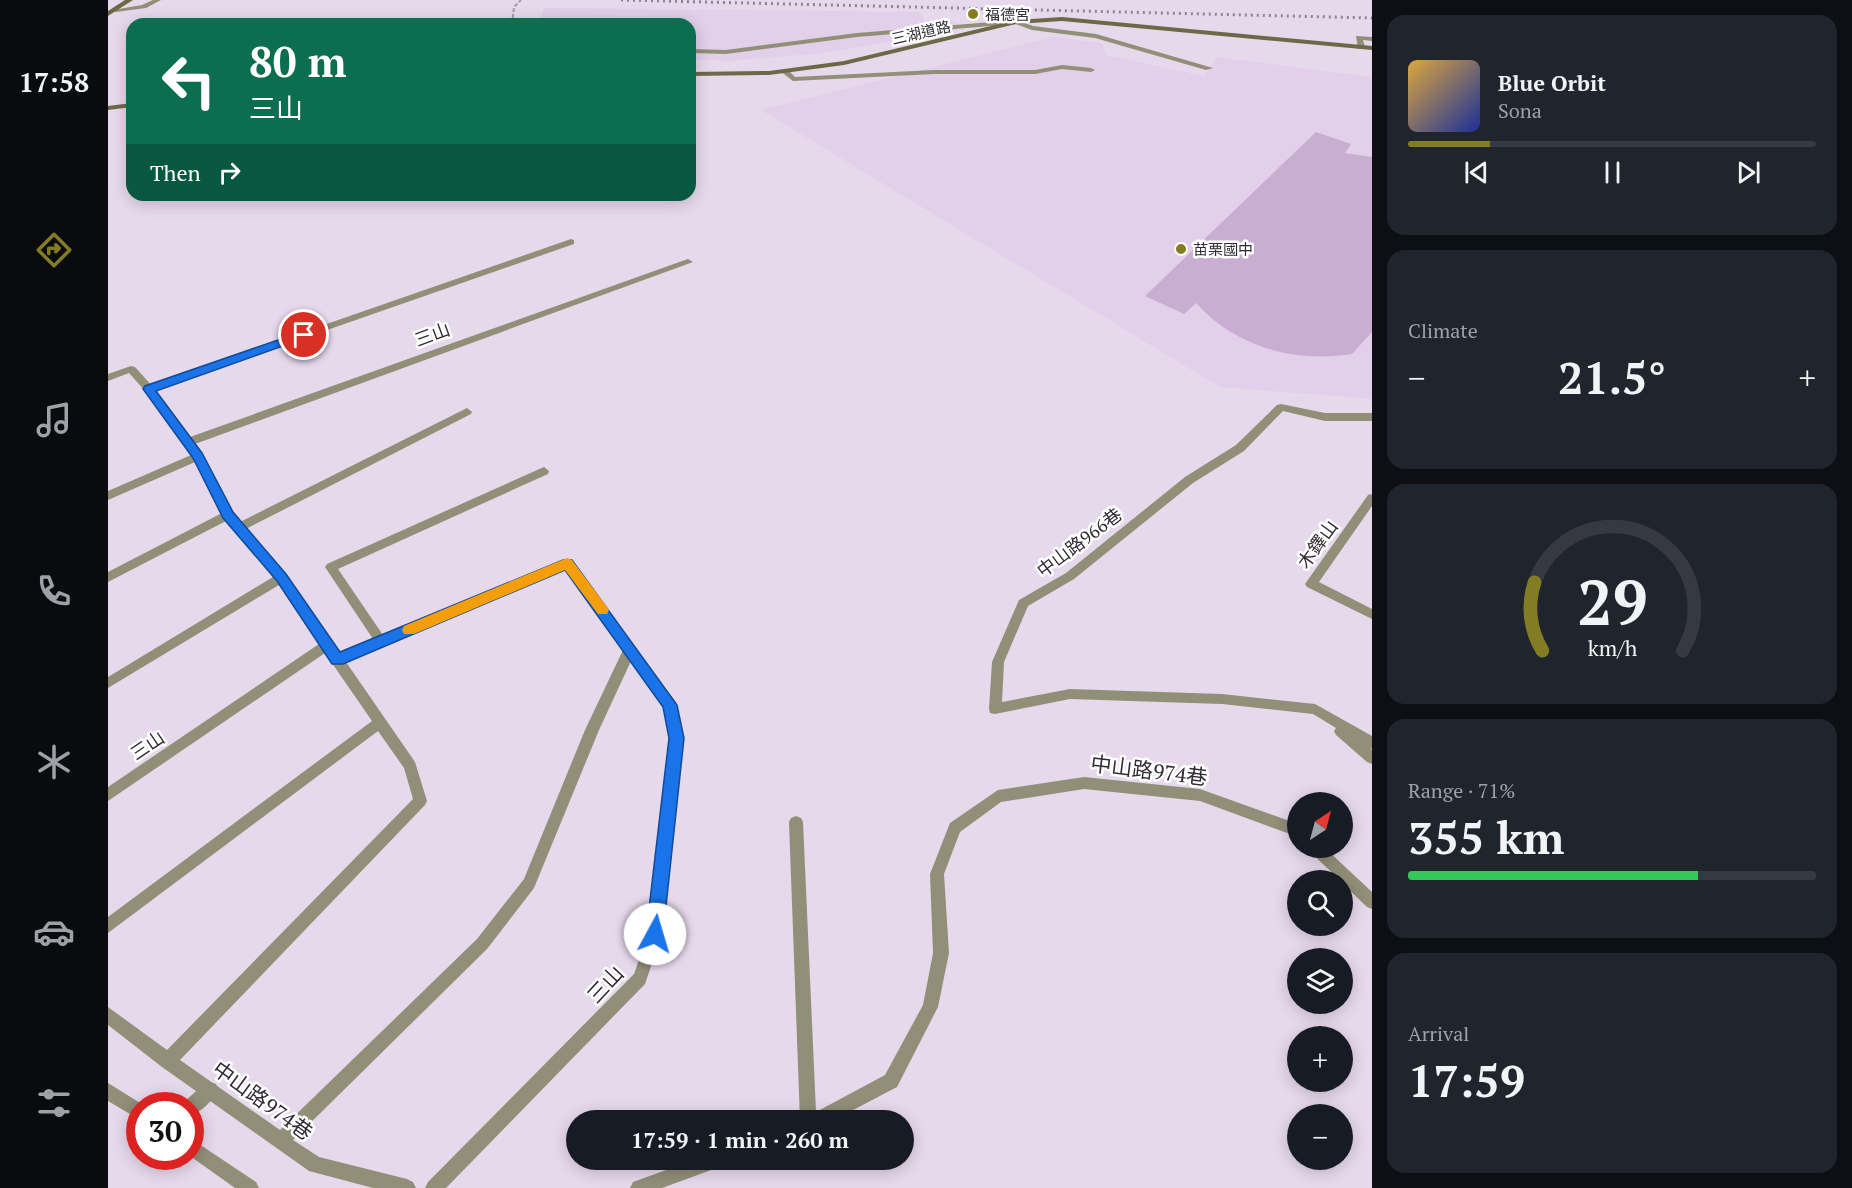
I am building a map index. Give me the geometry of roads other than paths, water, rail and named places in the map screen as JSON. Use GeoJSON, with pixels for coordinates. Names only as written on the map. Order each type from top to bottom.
{"type":"FeatureCollection","features":[{"type":"Feature","properties":{"kind":"street"},"geometry":{"type":"LineString","coordinates":[[108,14],[130,0]]}},
{"type":"Feature","properties":{"kind":"street"},"geometry":{"type":"LineString","coordinates":[[116,10],[144,7],[158,0]]}},
{"type":"Feature","properties":{"kind":"street","name":"三湖道路"},"geometry":{"type":"LineString","coordinates":[[696,74],[784,71],[844,63],[1016,22],[1062,20],[1372,48]]}},
{"type":"Feature","properties":{"kind":"street"},"geometry":{"type":"LineString","coordinates":[[696,51],[726,52],[857,34],[1016,22],[1032,28],[1096,36],[1209,68]]}},
{"type":"Feature","properties":{"kind":"street"},"geometry":{"type":"LineString","coordinates":[[1361,47],[1359,38],[1372,39]]}},
{"type":"Feature","properties":{"kind":"street"},"geometry":{"type":"LineString","coordinates":[[784,71],[794,79],[934,72],[1035,72],[1062,67],[1091,70]]}},
{"type":"Feature","properties":{"kind":"street"},"geometry":{"type":"LineString","coordinates":[[108,108],[126,106]]}},
{"type":"Feature","properties":{"kind":"street"},"geometry":{"type":"LineString","coordinates":[[149,389],[572,242]]}},
{"type":"Feature","properties":{"kind":"street","name":"三山"},"geometry":{"type":"LineString","coordinates":[[188,442],[688,262]]}},
{"type":"Feature","properties":{"kind":"street"},"geometry":{"type":"LineString","coordinates":[[108,378],[131,369],[149,389],[198,456],[228,515],[281,578],[410,766],[420,801],[168,1061]]}},
{"type":"Feature","properties":{"kind":"street","name":"中山路966巷"},"geometry":{"type":"LineString","coordinates":[[1372,417],[1325,417],[1281,408],[1240,448],[1189,480],[1070,576],[1023,603],[998,663],[995,709],[1070,694],[1222,699],[1316,709],[1372,743]]}},
{"type":"Feature","properties":{"kind":"street"},"geometry":{"type":"LineString","coordinates":[[238,528],[467,412]]}},
{"type":"Feature","properties":{"kind":"street"},"geometry":{"type":"LineString","coordinates":[[108,496],[198,456]]}},
{"type":"Feature","properties":{"kind":"street"},"geometry":{"type":"LineString","coordinates":[[381,641],[331,567],[544,471]]}},
{"type":"Feature","properties":{"kind":"street","name":"木鐸山"},"geometry":{"type":"LineString","coordinates":[[1372,498],[1311,584],[1372,614]]}},
{"type":"Feature","properties":{"kind":"street"},"geometry":{"type":"LineString","coordinates":[[108,577],[228,515]]}},
{"type":"Feature","properties":{"kind":"street","name":"三山"},"geometry":{"type":"LineString","coordinates":[[338,660],[567,563],[670,705],[676,738],[655,934],[640,980],[435,1188]]}},
{"type":"Feature","properties":{"kind":"street"},"geometry":{"type":"LineString","coordinates":[[108,683],[281,578]]}},
{"type":"Feature","properties":{"kind":"street","name":"三山"},"geometry":{"type":"LineString","coordinates":[[108,795],[327,645]]}},
{"type":"Feature","properties":{"kind":"street"},"geometry":{"type":"LineString","coordinates":[[280,1141],[482,944],[529,883],[592,730],[630,649]]}},
{"type":"Feature","properties":{"kind":"street"},"geometry":{"type":"LineString","coordinates":[[1316,709],[1372,758]]}},
{"type":"Feature","properties":{"kind":"street"},"geometry":{"type":"LineString","coordinates":[[108,926],[380,722]]}},
{"type":"Feature","properties":{"kind":"street","name":"中山路974巷"},"geometry":{"type":"LineString","coordinates":[[837,1110],[891,1082],[930,1007],[941,953],[937,874],[955,828],[998,796],[1084,783],[1200,795],[1287,827]]}},
{"type":"Feature","properties":{"kind":"street"},"geometry":{"type":"LineString","coordinates":[[796,822],[808,1110]]}},
{"type":"Feature","properties":{"kind":"street"},"geometry":{"type":"LineString","coordinates":[[1326,858],[1372,902]]}},
{"type":"Feature","properties":{"kind":"street","name":"中山路974巷"},"geometry":{"type":"LineString","coordinates":[[108,1015],[168,1061],[315,1165],[407,1188]]}},
{"type":"Feature","properties":{"kind":"street"},"geometry":{"type":"LineString","coordinates":[[204,1095],[210,1090]]}},
{"type":"Feature","properties":{"kind":"street"},"geometry":{"type":"LineString","coordinates":[[108,1091],[126,1103]]}},
{"type":"Feature","properties":{"kind":"street"},"geometry":{"type":"LineString","coordinates":[[204,1156],[250,1188]]}},
{"type":"Feature","properties":{"kind":"street"},"geometry":{"type":"LineString","coordinates":[[639,1188],[688,1170]]}},
{"type":"Feature","properties":{"kind":"railway"},"geometry":{"type":"LineString","coordinates":[[621,0],[1372,18]]}},
{"type":"Feature","properties":{"kind":"place","name":"福德宮"},"geometry":{"type":"Point","coordinates":[973,14]}},
{"type":"Feature","properties":{"kind":"place","name":"苗栗國中"},"geometry":{"type":"Point","coordinates":[1181,249]}}]}
